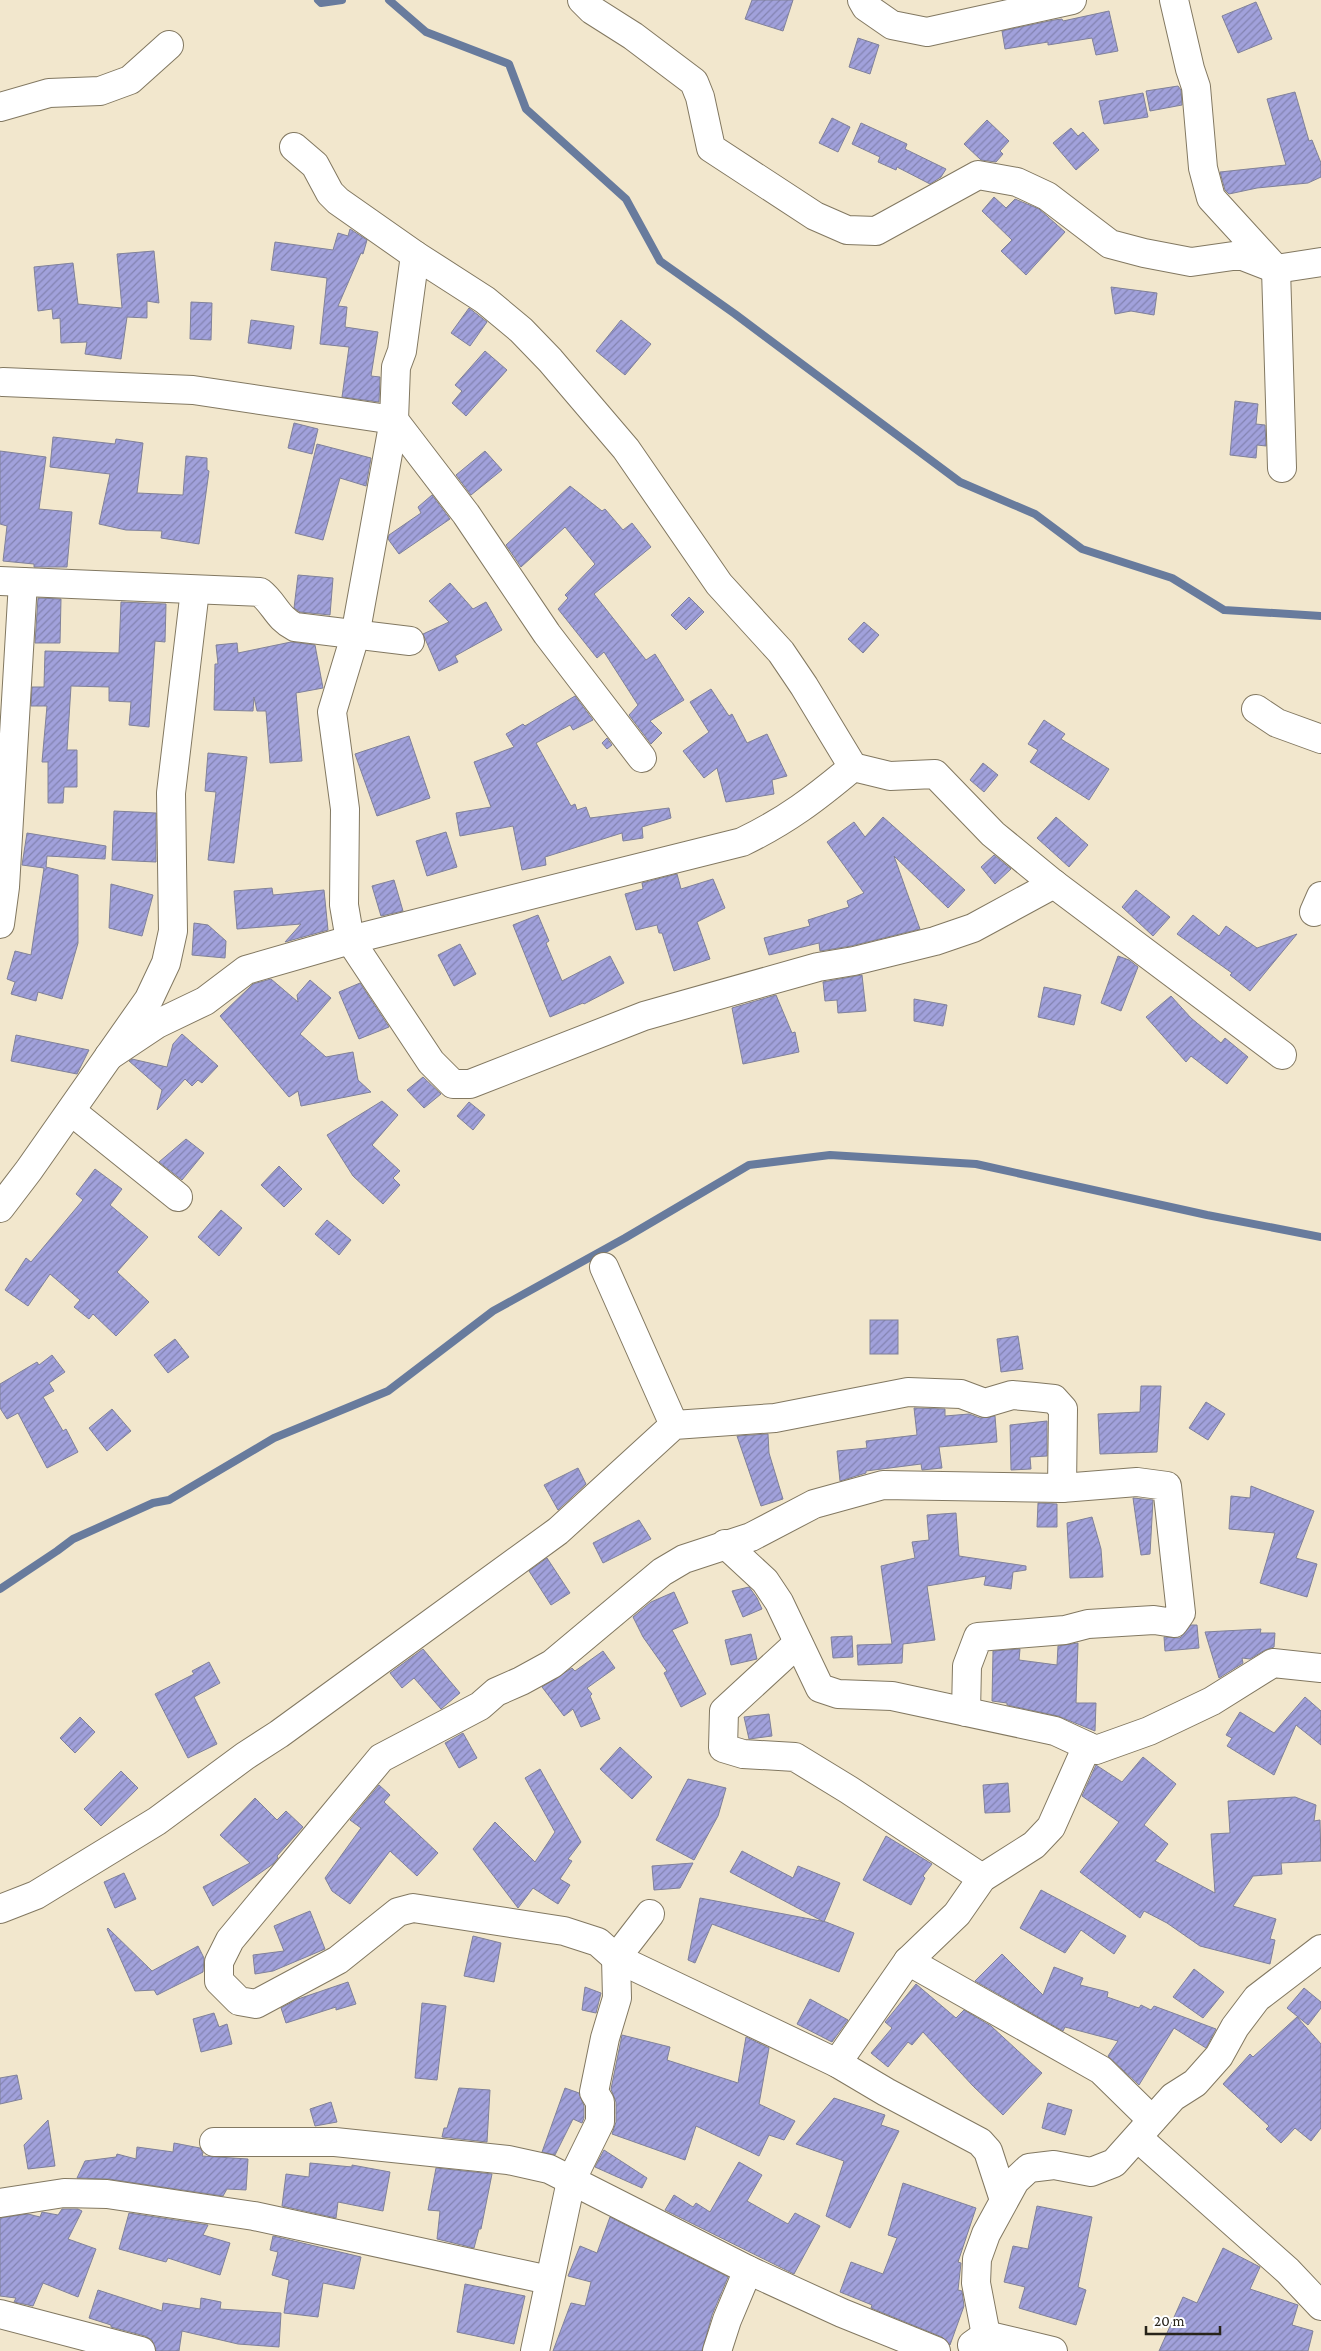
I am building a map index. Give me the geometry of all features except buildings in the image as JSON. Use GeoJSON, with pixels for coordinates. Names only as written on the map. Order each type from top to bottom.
{"type":"FeatureCollection","features":[{"type":"Feature","properties":{"kind":"street"},"geometry":{"type":"LineString","coordinates":[[582,0],[592,10],[633,36],[694,82],[700,97],[711,148],[814,216],[847,230],[876,231],[978,175],[1017,182],[1047,196],[1110,244],[1191,262],[1240,255],[1276,269],[1321,262]]}},
{"type":"Feature","properties":{"kind":"street"},"geometry":{"type":"LineString","coordinates":[[862,0],[866,7],[892,25],[927,32],[1072,0]]}},
{"type":"Feature","properties":{"kind":"street"},"geometry":{"type":"LineString","coordinates":[[1174,0],[1196,87],[1203,168],[1211,198],[1276,269],[1282,468]]}},
{"type":"Feature","properties":{"kind":"street"},"geometry":{"type":"LineString","coordinates":[[0,107],[49,93],[100,91],[130,80],[169,45]]}},
{"type":"Feature","properties":{"kind":"street"},"geometry":{"type":"LineString","coordinates":[[294,147],[315,165],[330,193],[338,201],[484,300],[521,330],[550,360],[626,449],[719,584],[781,652],[853,767],[890,776],[935,774],[993,834],[1054,884],[1282,1056]]}},
{"type":"Feature","properties":{"kind":"street"},"geometry":{"type":"LineString","coordinates":[[415,255],[402,351],[396,367],[394,420],[355,636],[332,712],[345,809],[344,905],[350,940],[430,1062],[453,1084],[470,1084],[644,1016],[818,967],[854,961],[935,941],[973,928],[1054,884]]}},
{"type":"Feature","properties":{"kind":"street"},"geometry":{"type":"LineString","coordinates":[[3,382],[193,390],[394,420],[466,514],[547,634],[642,758]]}},
{"type":"Feature","properties":{"kind":"street"},"geometry":{"type":"LineString","coordinates":[[0,924],[6,887],[11,581],[260,592],[270,601],[284,621],[295,627],[355,636],[410,641]]}},
{"type":"Feature","properties":{"kind":"street"},"geometry":{"type":"LineString","coordinates":[[0,1208],[71,1111],[149,999],[166,963],[173,932],[171,793],[195,590]]}},
{"type":"Feature","properties":{"kind":"street"},"geometry":{"type":"LineString","coordinates":[[1256,709],[1277,723],[1321,739]]}},
{"type":"Feature","properties":{"kind":"street"},"geometry":{"type":"LineString","coordinates":[[109,1056],[157,1024],[205,1001],[246,970],[350,940],[742,842],[772,828],[804,808],[853,767]]}},
{"type":"Feature","properties":{"kind":"street"},"geometry":{"type":"LineString","coordinates":[[71,1111],[178,1197]]}},
{"type":"Feature","properties":{"kind":"street"},"geometry":{"type":"LineString","coordinates":[[604,1268],[674,1425]]}},
{"type":"Feature","properties":{"kind":"street"},"geometry":{"type":"LineString","coordinates":[[0,1909],[36,1895],[157,1821],[244,1756],[280,1734],[558,1531],[674,1425],[775,1418],[908,1392],[960,1394],[985,1403],[1012,1395],[1054,1399],[1063,1408],[1062,1488]]}},
{"type":"Feature","properties":{"kind":"street"},"geometry":{"type":"LineString","coordinates":[[966,1712],[967,1666],[978,1637],[1065,1630],[1088,1624],[1154,1620],[1174,1623],[1181,1614],[1167,1486],[1137,1482],[1062,1488],[883,1485],[814,1504],[751,1537],[684,1559],[662,1572],[552,1664],[496,1692],[480,1706],[380,1758],[230,1940],[219,1962],[219,1981],[239,2001],[256,2004],[338,1960],[398,1912],[413,1908],[564,1931],[598,1942],[616,1958],[837,2063],[886,2092],[980,2142],[988,2151],[1004,2200]]}},
{"type":"Feature","properties":{"kind":"street"},"geometry":{"type":"LineString","coordinates":[[725,1544],[765,1581],[778,1602],[820,1688],[838,1694],[892,1696],[1055,1731],[1096,1750],[1149,1731],[1212,1701],[1273,1663],[1321,1668]]}},
{"type":"Feature","properties":{"kind":"street"},"geometry":{"type":"LineString","coordinates":[[798,1643],[724,1711],[723,1748],[744,1754],[795,1757],[849,1790],[982,1878]]}},
{"type":"Feature","properties":{"kind":"street"},"geometry":{"type":"LineString","coordinates":[[837,2063],[908,1961],[957,1914],[982,1878],[1034,1845],[1051,1827],[1088,1746]]}},
{"type":"Feature","properties":{"kind":"street"},"geometry":{"type":"LineString","coordinates":[[535,2351],[571,2181],[600,2122],[600,2102],[594,2092],[605,2038],[617,1998],[616,1958],[650,1914]]}},
{"type":"Feature","properties":{"kind":"street"},"geometry":{"type":"LineString","coordinates":[[984,2343],[976,2283],[976,2259],[986,2234],[1015,2181],[1029,2168],[1054,2165],[1091,2172],[1114,2163],[1173,2097],[1195,2084],[1219,2056],[1235,2027],[1257,1998],[1321,1949]]}},
{"type":"Feature","properties":{"kind":"street"},"geometry":{"type":"LineString","coordinates":[[908,1961],[1101,2070],[1145,2129],[1288,2270],[1321,2306]]}},
{"type":"Feature","properties":{"kind":"street"},"geometry":{"type":"LineString","coordinates":[[214,2142],[335,2142],[387,2146],[508,2160],[549,2169],[748,2270],[936,2351]]}},
{"type":"Feature","properties":{"kind":"street"},"geometry":{"type":"LineString","coordinates":[[0,2202],[64,2193],[107,2194],[254,2216],[549,2280]]}},
{"type":"Feature","properties":{"kind":"street"},"geometry":{"type":"LineString","coordinates":[[717,2351],[726,2320],[748,2270]]}},
{"type":"Feature","properties":{"kind":"street"},"geometry":{"type":"LineString","coordinates":[[0,2314],[141,2351]]}},
{"type":"Feature","properties":{"kind":"street"},"geometry":{"type":"LineString","coordinates":[[964,2351],[984,2343],[1053,2351]]}},
{"type":"Feature","properties":{"kind":"waterway"},"geometry":{"type":"LineString","coordinates":[[318,0],[321,3],[342,0]]}},
{"type":"Feature","properties":{"kind":"waterway"},"geometry":{"type":"LineString","coordinates":[[389,0],[426,32],[509,64],[526,109],[626,199],[660,261],[735,314],[960,482],[1035,514],[1082,549],[1172,578],[1224,610],[1321,616]]}},
{"type":"Feature","properties":{"kind":"waterway"},"geometry":{"type":"LineString","coordinates":[[0,1589],[73,1539],[153,1503],[169,1500],[274,1438],[388,1391],[493,1311],[625,1238],[749,1165],[830,1155],[976,1164],[1207,1215],[1321,1237]]}}]}
